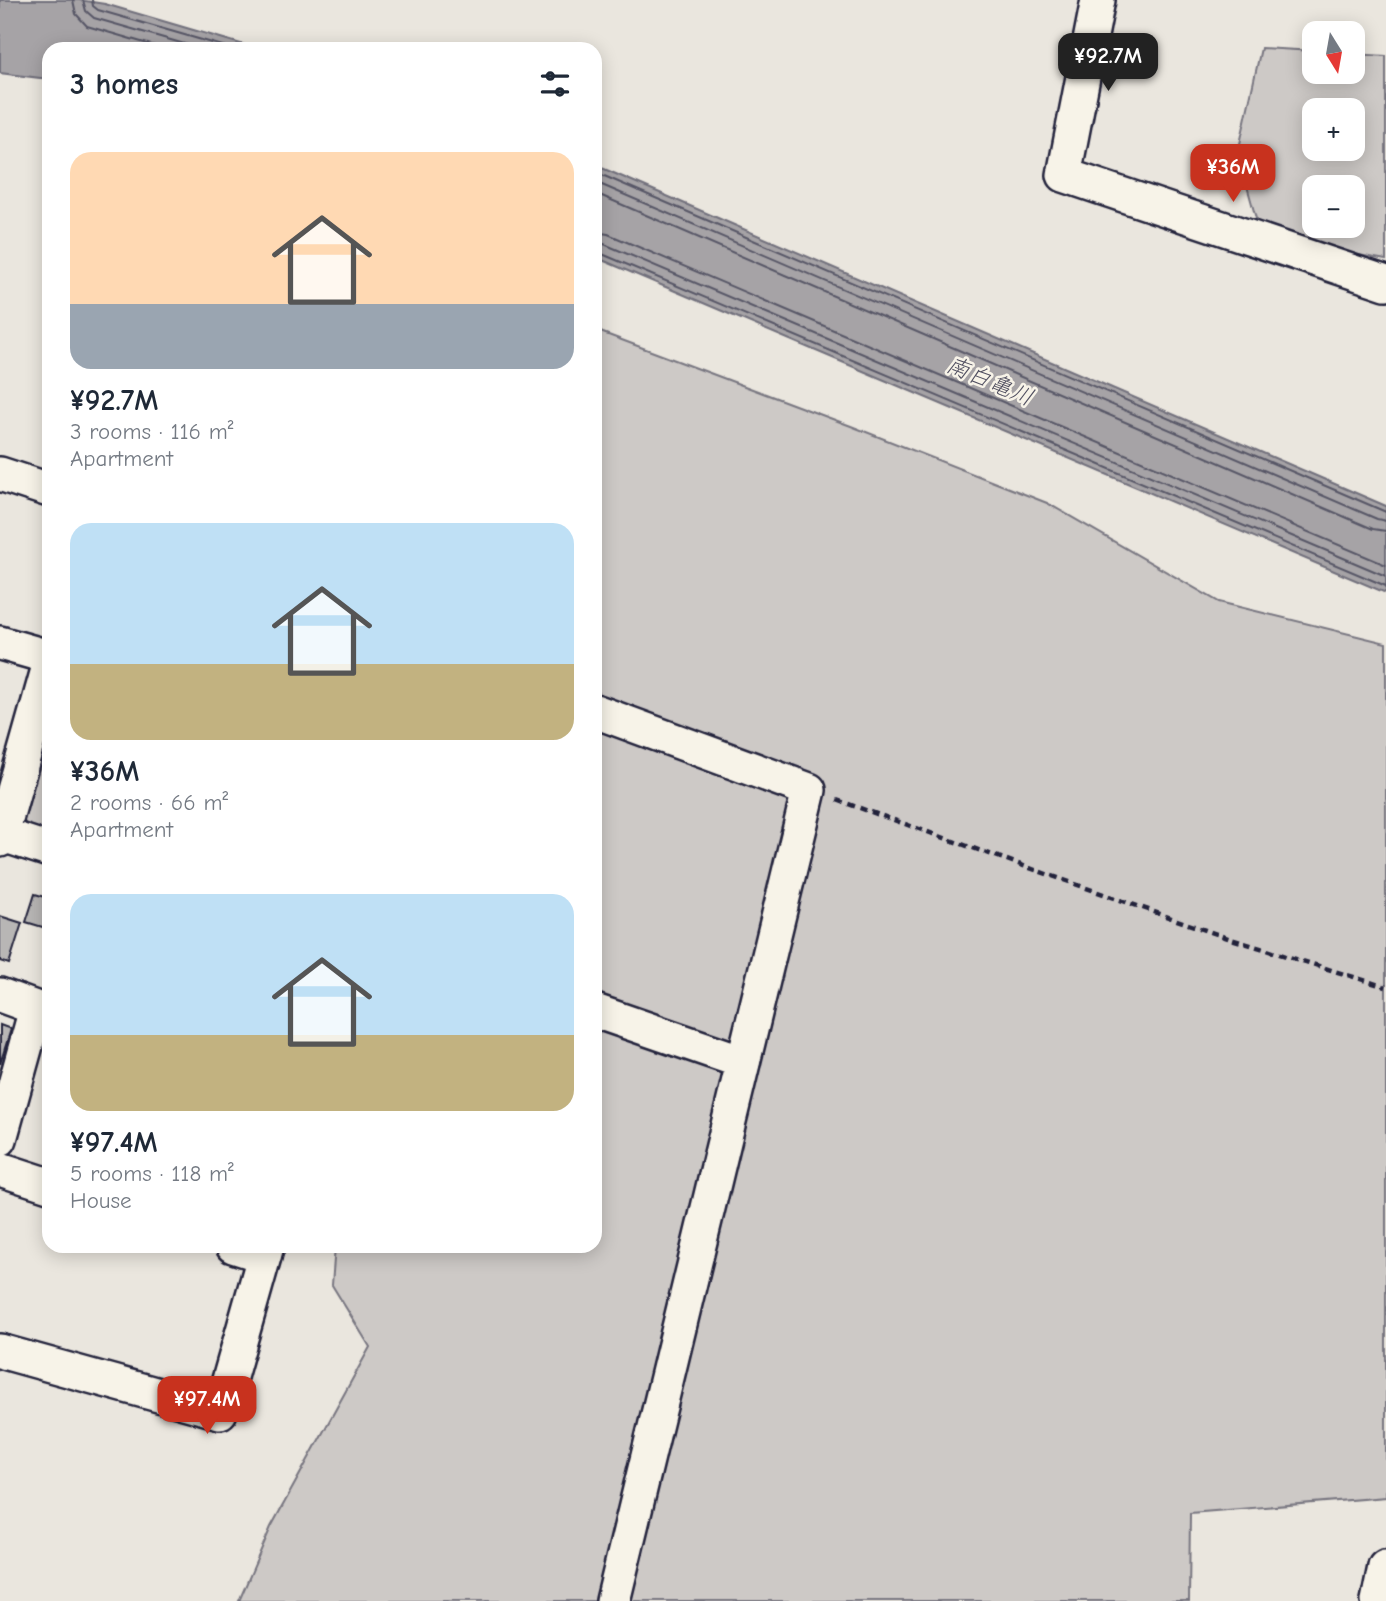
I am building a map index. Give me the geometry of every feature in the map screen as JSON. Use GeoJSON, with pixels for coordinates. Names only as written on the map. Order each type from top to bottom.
{"type":"FeatureCollection","features":[{"type":"Feature","properties":{"kind":"street"},"geometry":{"type":"LineString","coordinates":[[1098,0],[1064,176],[1386,283]]}},
{"type":"Feature","properties":{"kind":"street"},"geometry":{"type":"LineString","coordinates":[[0,474],[42,488]]}},
{"type":"Feature","properties":{"kind":"street"},"geometry":{"type":"LineString","coordinates":[[0,643],[42,655]]}},
{"type":"Feature","properties":{"kind":"street"},"geometry":{"type":"LineString","coordinates":[[42,691],[1,836],[42,847]]}},
{"type":"Feature","properties":{"kind":"street"},"geometry":{"type":"LineString","coordinates":[[602,713],[809,790],[613,1601]]}},
{"type":"Feature","properties":{"kind":"street"},"geometry":{"type":"LineString","coordinates":[[0,995],[42,1011],[0,1139]]}},
{"type":"Feature","properties":{"kind":"street"},"geometry":{"type":"LineString","coordinates":[[602,1013],[743,1062]]}},
{"type":"Feature","properties":{"kind":"street"},"geometry":{"type":"LineString","coordinates":[[0,1169],[42,1183]]}},
{"type":"Feature","properties":{"kind":"street"},"geometry":{"type":"LineString","coordinates":[[0,1351],[220,1412],[254,1253]]}},
{"type":"Feature","properties":{"kind":"street"},"geometry":{"type":"LineString","coordinates":[[1378,1601],[1385,1567]]}},
{"type":"Feature","properties":{"kind":"path"},"geometry":{"type":"LineString","coordinates":[[809,790],[1225,937],[1386,987]]}},
{"type":"Feature","properties":{"kind":"shaded area"},"geometry":{"type":"Polygon","coordinates":[[[1261,48],[1302,50],[1302,84],[1365,84],[1365,55],[1386,56],[1386,260],[1261,237],[1238,153],[1261,48]]]}},
{"type":"Feature","properties":{"kind":"shaded area"},"geometry":{"type":"Polygon","coordinates":[[[602,333],[1047,503],[1219,602],[1386,643],[1386,1497],[1190,1513],[1189,1601],[239,1601],[271,1527],[370,1347],[332,1285],[334,1253],[602,1253],[602,333]]]}},
{"type":"Feature","properties":{"kind":"shaded area"},"geometry":{"type":"Polygon","coordinates":[[[42,734],[42,832],[27,827],[18,809],[42,734]]]}},
{"type":"Feature","properties":{"kind":"water"},"geometry":{"type":"Polygon","coordinates":[[[0,0],[79,0],[105,4],[234,42],[42,42],[42,78],[0,73],[0,0]]]}},
{"type":"Feature","properties":{"kind":"water","name":"南白亀川"},"geometry":{"type":"Polygon","coordinates":[[[602,168],[1386,506],[1386,593],[602,260],[602,168]]]}},
{"type":"Feature","properties":{"kind":"building"},"geometry":{"type":"Polygon","coordinates":[[[35,894],[42,896],[42,927],[26,922],[35,894]]]}},
{"type":"Feature","properties":{"kind":"building"},"geometry":{"type":"Polygon","coordinates":[[[0,916],[22,923],[9,964],[0,961],[0,916]]]}},
{"type":"Feature","properties":{"kind":"building"},"geometry":{"type":"Polygon","coordinates":[[[0,1025],[11,1029],[0,1064],[0,1025]]]}}]}
